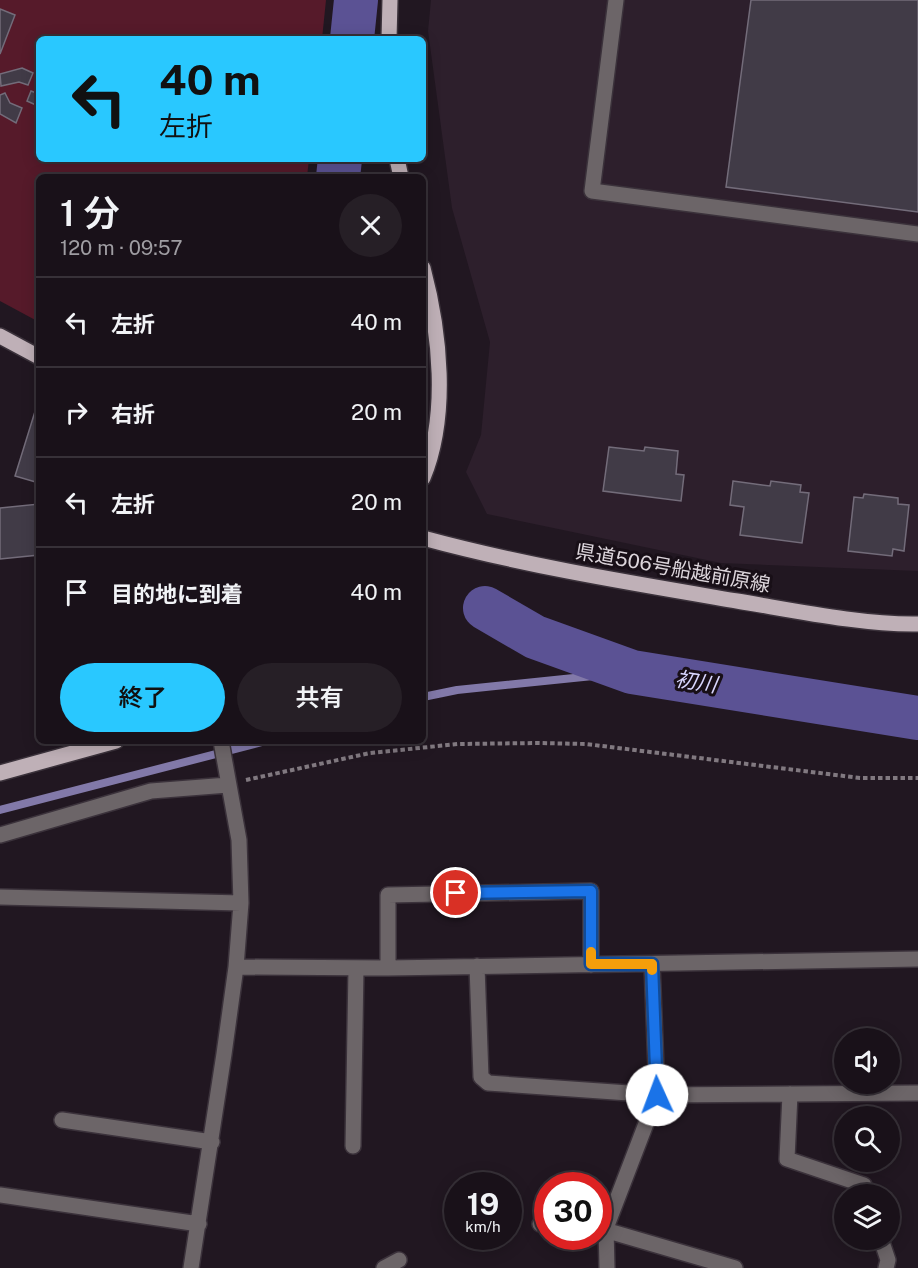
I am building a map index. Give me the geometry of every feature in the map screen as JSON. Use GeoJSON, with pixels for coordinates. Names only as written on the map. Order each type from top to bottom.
{"type":"FeatureCollection","features":[{"type":"Feature","properties":{"kind":"main road"},"geometry":{"type":"LineString","coordinates":[[389,36],[390,0]]}},
{"type":"Feature","properties":{"kind":"main road"},"geometry":{"type":"LineString","coordinates":[[426,279],[439,351],[438,413],[426,465]]}},
{"type":"Feature","properties":{"kind":"main road"},"geometry":{"type":"LineString","coordinates":[[0,336],[36,355]]}},
{"type":"Feature","properties":{"kind":"main road","name":"県道506号船越前原線"},"geometry":{"type":"LineString","coordinates":[[426,539],[529,565],[620,581],[804,612],[918,624]]}},
{"type":"Feature","properties":{"kind":"main road"},"geometry":{"type":"LineString","coordinates":[[0,773],[105,744]]}},
{"type":"Feature","properties":{"kind":"street"},"geometry":{"type":"LineString","coordinates":[[616,0],[592,191],[918,234]]}},
{"type":"Feature","properties":{"kind":"street"},"geometry":{"type":"LineString","coordinates":[[191,1268],[212,1142],[236,967],[241,903],[239,840],[220,744]]}},
{"type":"Feature","properties":{"kind":"street"},"geometry":{"type":"LineString","coordinates":[[0,835],[152,791],[226,780]]}},
{"type":"Feature","properties":{"kind":"street"},"geometry":{"type":"LineString","coordinates":[[388,968],[388,895],[591,891],[591,964]]}},
{"type":"Feature","properties":{"kind":"street"},"geometry":{"type":"LineString","coordinates":[[0,897],[241,903]]}},
{"type":"Feature","properties":{"kind":"street"},"geometry":{"type":"LineString","coordinates":[[236,967],[388,968],[918,958]]}},
{"type":"Feature","properties":{"kind":"street"},"geometry":{"type":"LineString","coordinates":[[612,1204],[657,1095],[652,964]]}},
{"type":"Feature","properties":{"kind":"street"},"geometry":{"type":"LineString","coordinates":[[477,966],[481,1077],[488,1083],[657,1095],[918,1093]]}},
{"type":"Feature","properties":{"kind":"street"},"geometry":{"type":"LineString","coordinates":[[353,1146],[356,968]]}},
{"type":"Feature","properties":{"kind":"street"},"geometry":{"type":"LineString","coordinates":[[790,1094],[787,1159],[861,1184]]}},
{"type":"Feature","properties":{"kind":"street"},"geometry":{"type":"LineString","coordinates":[[62,1120],[212,1142]]}},
{"type":"Feature","properties":{"kind":"street"},"geometry":{"type":"LineString","coordinates":[[0,1195],[199,1224]]}},
{"type":"Feature","properties":{"kind":"street"},"geometry":{"type":"LineString","coordinates":[[612,1231],[735,1268]]}},
{"type":"Feature","properties":{"kind":"street"},"geometry":{"type":"LineString","coordinates":[[605,1250],[607,1268]]}},
{"type":"Feature","properties":{"kind":"street"},"geometry":{"type":"LineString","coordinates":[[885,1250],[888,1260],[886,1268]]}},
{"type":"Feature","properties":{"kind":"street"},"geometry":{"type":"LineString","coordinates":[[384,1268],[399,1260]]}},
{"type":"Feature","properties":{"kind":"path"},"geometry":{"type":"LineString","coordinates":[[226,780],[370,753],[458,744],[586,744],[860,778],[918,778]]}},
{"type":"Feature","properties":{"kind":"shaded area"},"geometry":{"type":"Polygon","coordinates":[[[0,0],[326,0],[322,36],[36,36],[36,162],[309,162],[307,174],[36,174],[36,320],[0,301],[0,0]]]}},
{"type":"Feature","properties":{"kind":"shaded area"},"geometry":{"type":"Polygon","coordinates":[[[431,0],[918,0],[918,571],[721,563],[487,514],[466,472],[481,435],[490,342],[452,208],[428,31],[431,0]]]}},
{"type":"Feature","properties":{"kind":"building"},"geometry":{"type":"Polygon","coordinates":[[[751,0],[918,0],[918,212],[726,187],[751,0]]]}},
{"type":"Feature","properties":{"kind":"building"},"geometry":{"type":"Polygon","coordinates":[[[0,9],[15,15],[0,54],[0,9]]]}},
{"type":"Feature","properties":{"kind":"building"},"geometry":{"type":"Polygon","coordinates":[[[22,68],[33,73],[28,85],[19,82],[1,86],[0,74],[22,68]]]}},
{"type":"Feature","properties":{"kind":"building"},"geometry":{"type":"Polygon","coordinates":[[[31,91],[36,93],[36,105],[27,101],[31,91]]]}},
{"type":"Feature","properties":{"kind":"building"},"geometry":{"type":"Polygon","coordinates":[[[5,93],[10,103],[22,108],[16,123],[0,114],[0,95],[5,93]]]}},
{"type":"Feature","properties":{"kind":"building"},"geometry":{"type":"Polygon","coordinates":[[[36,408],[36,482],[15,476],[36,408]]]}},
{"type":"Feature","properties":{"kind":"building"},"geometry":{"type":"Polygon","coordinates":[[[609,447],[644,451],[645,447],[678,451],[676,474],[684,475],[681,501],[603,491],[609,447]]]}},
{"type":"Feature","properties":{"kind":"building"},"geometry":{"type":"Polygon","coordinates":[[[733,481],[770,486],[771,481],[801,485],[800,492],[809,493],[802,543],[740,535],[744,507],[730,505],[733,481]]]}},
{"type":"Feature","properties":{"kind":"building"},"geometry":{"type":"Polygon","coordinates":[[[864,494],[898,498],[898,504],[909,505],[904,551],[893,549],[892,556],[848,551],[854,497],[863,498],[864,494]]]}},
{"type":"Feature","properties":{"kind":"building"},"geometry":{"type":"Polygon","coordinates":[[[36,504],[36,555],[0,559],[0,508],[36,504]]]}},
{"type":"Feature","properties":{"kind":"waterway","name":"初川"},"geometry":{"type":"LineString","coordinates":[[352,36],[356,0]]}},
{"type":"Feature","properties":{"kind":"waterway","name":"初川"},"geometry":{"type":"LineString","coordinates":[[338,174],[340,162]]}},
{"type":"Feature","properties":{"kind":"waterway","name":"初川"},"geometry":{"type":"LineString","coordinates":[[485,608],[535,637],[632,672],[918,718]]}},
{"type":"Feature","properties":{"kind":"waterway"},"geometry":{"type":"LineString","coordinates":[[426,696],[457,690],[632,672]]}},
{"type":"Feature","properties":{"kind":"waterway"},"geometry":{"type":"LineString","coordinates":[[0,810],[254,744]]}},
{"type":"Feature","properties":{"kind":"slow traffic"},"geometry":{"type":"LineString","coordinates":[[591,952],[591,964],[652,964],[652,970]]}},
{"type":"Feature","properties":{"kind":"route"},"geometry":{"type":"LineString","coordinates":[[456,893],[591,891],[591,964],[652,964],[657,1095]]}}]}
